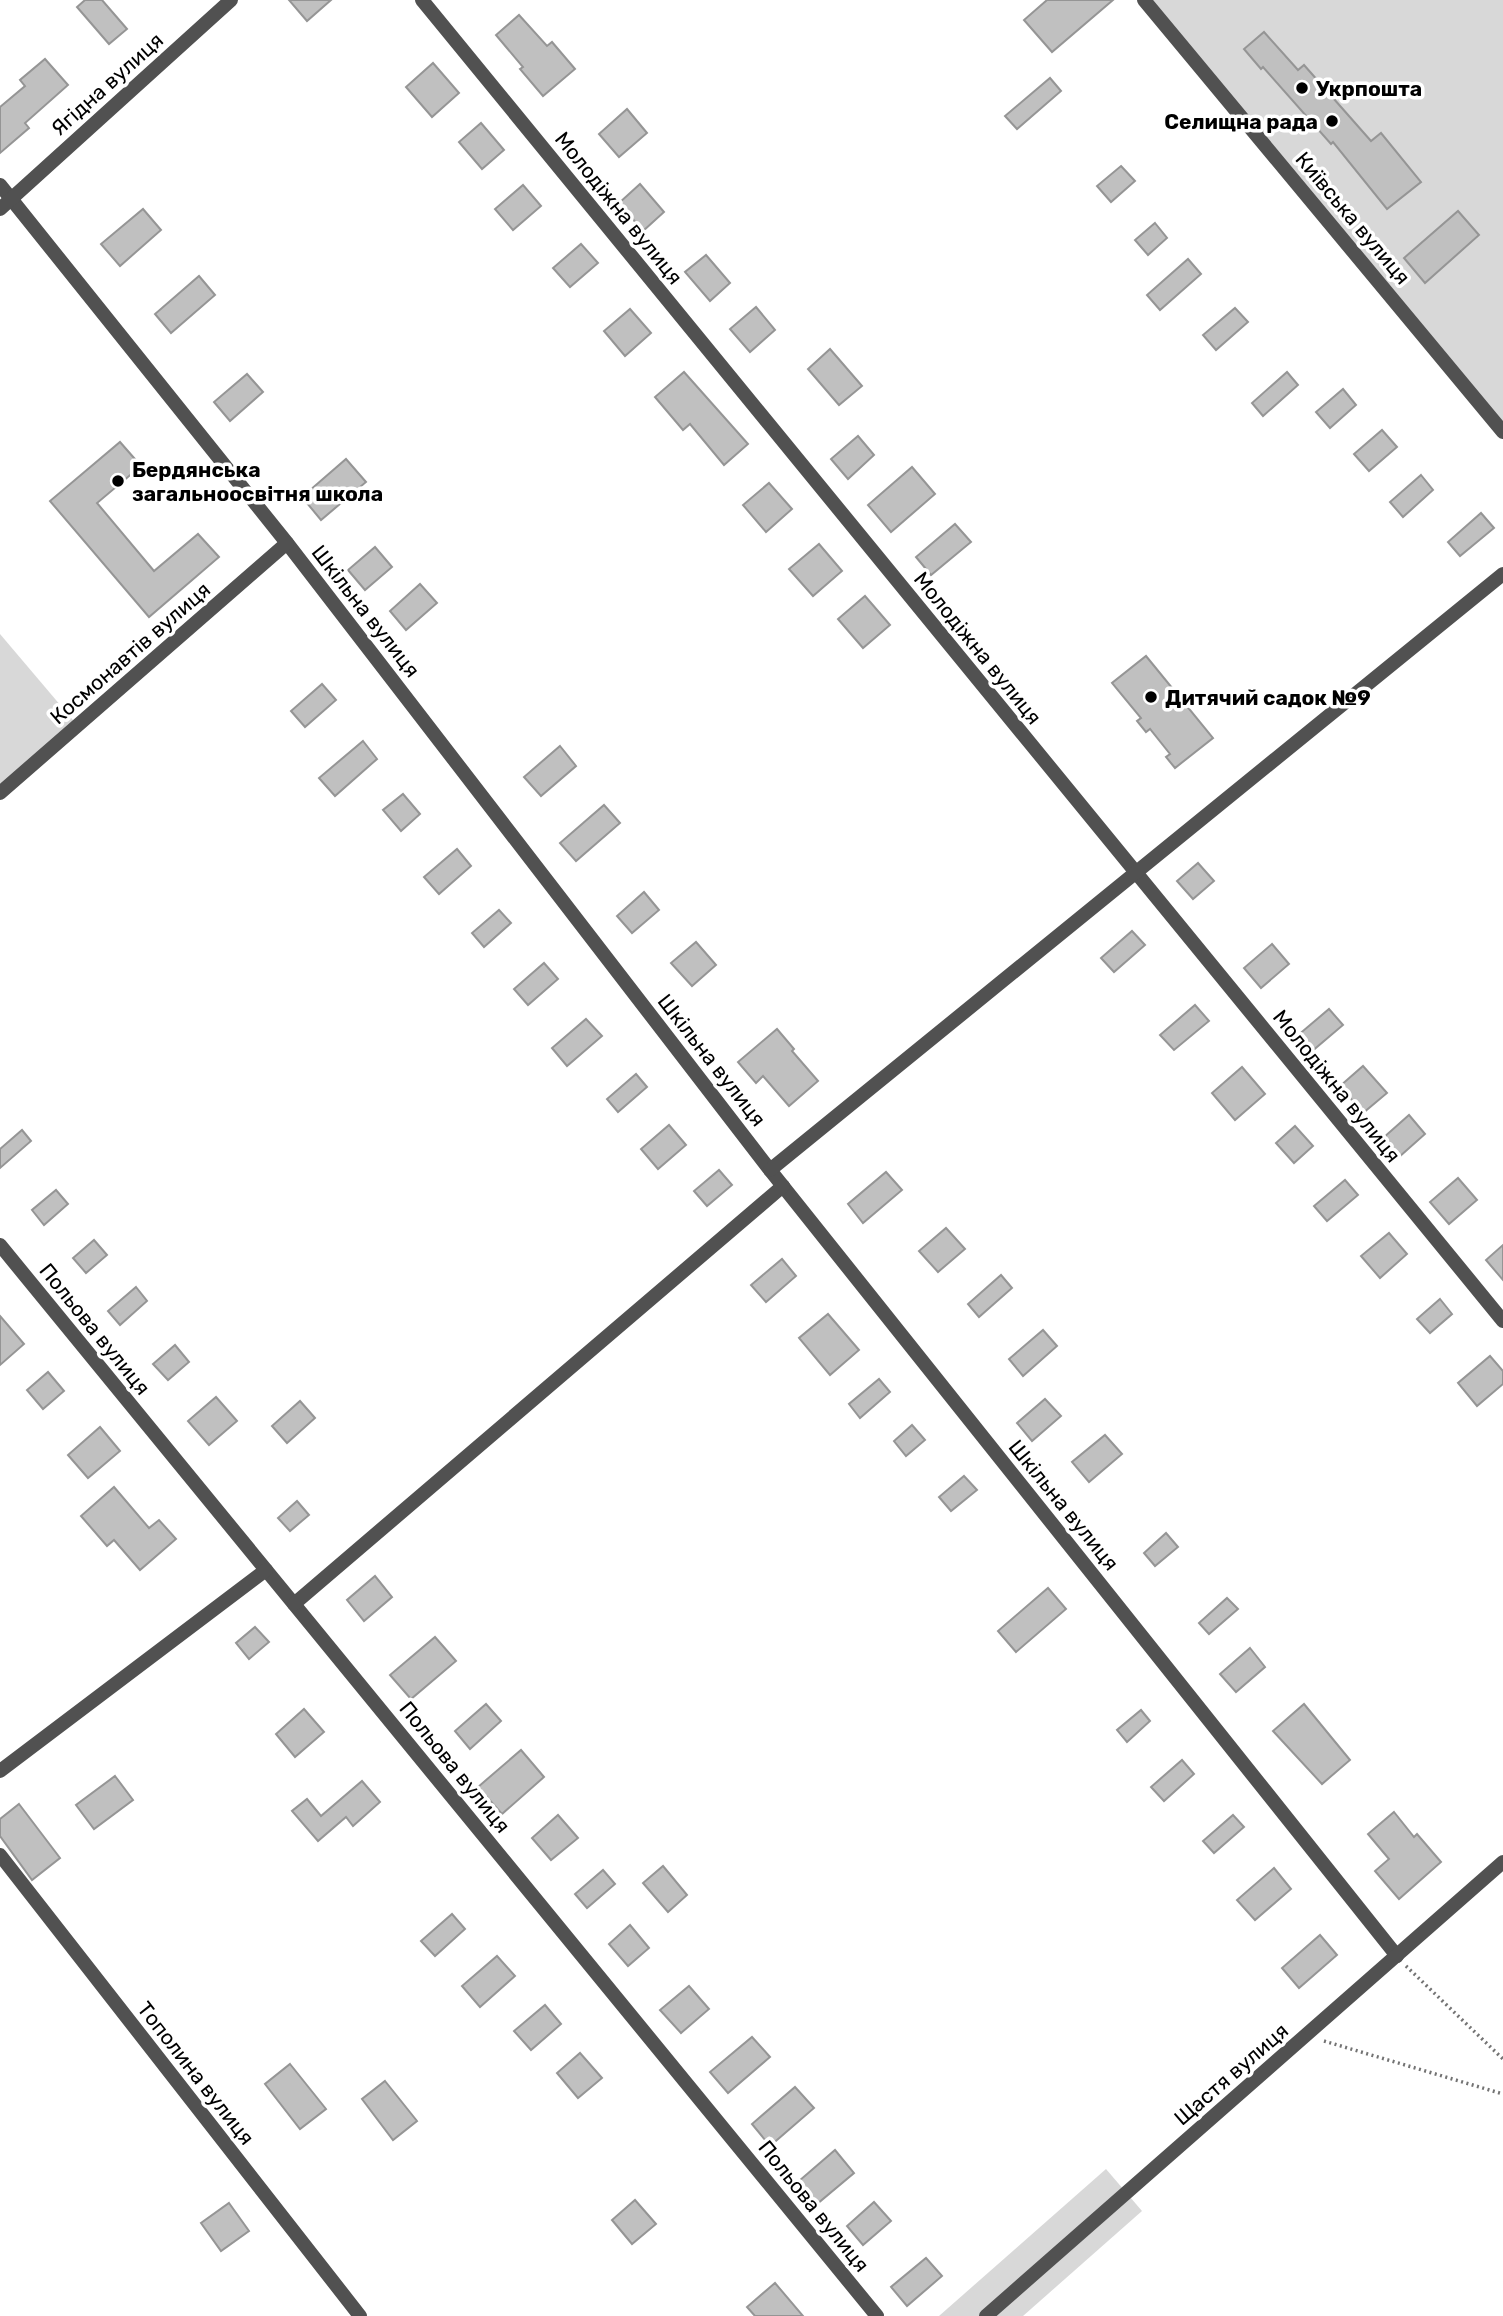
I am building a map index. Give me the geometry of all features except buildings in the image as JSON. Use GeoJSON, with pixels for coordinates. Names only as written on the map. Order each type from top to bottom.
{"type":"FeatureCollection","features":[{"type":"Feature","properties":{"kind":"street","name":"Ягідна вулиця"},"geometry":{"type":"LineString","coordinates":[[0,209],[231,0]]}},
{"type":"Feature","properties":{"kind":"street","name":"Молодіжна вулиця"},"geometry":{"type":"LineString","coordinates":[[422,0],[1503,1321]]}},
{"type":"Feature","properties":{"kind":"street","name":"Київська вулиця"},"geometry":{"type":"LineString","coordinates":[[1144,0],[1503,432]]}},
{"type":"Feature","properties":{"kind":"street","name":"Шкільна вулиця"},"geometry":{"type":"LineString","coordinates":[[0,185],[287,543],[770,1170],[1397,1956]]}},
{"type":"Feature","properties":{"kind":"street","name":"Космонавтів вулиця"},"geometry":{"type":"LineString","coordinates":[[0,793],[287,543]]}},
{"type":"Feature","properties":{"kind":"street"},"geometry":{"type":"LineString","coordinates":[[770,1170],[1503,574]]}},
{"type":"Feature","properties":{"kind":"street"},"geometry":{"type":"LineString","coordinates":[[294,1604],[783,1186]]}},
{"type":"Feature","properties":{"kind":"street","name":"Польова вулиця"},"geometry":{"type":"LineString","coordinates":[[0,1245],[877,2316]]}},
{"type":"Feature","properties":{"kind":"street"},"geometry":{"type":"LineString","coordinates":[[0,1771],[266,1570]]}},
{"type":"Feature","properties":{"kind":"street","name":"Тополина вулиця"},"geometry":{"type":"LineString","coordinates":[[0,1855],[359,2316]]}},
{"type":"Feature","properties":{"kind":"street","name":"Щастя вулиця"},"geometry":{"type":"LineString","coordinates":[[986,2316],[1503,1862]]}},
{"type":"Feature","properties":{"kind":"path"},"geometry":{"type":"LineString","coordinates":[[1397,1956],[1503,2059]]}},
{"type":"Feature","properties":{"kind":"path"},"geometry":{"type":"LineString","coordinates":[[1306,2036],[1503,2094]]}},
{"type":"Feature","properties":{"kind":"shaded area"},"geometry":{"type":"Polygon","coordinates":[[[1144,0],[1503,0],[1503,432],[1144,0]]]}},
{"type":"Feature","properties":{"kind":"shaded area"},"geometry":{"type":"Polygon","coordinates":[[[0,634],[78,726],[0,793],[0,634]]]}},
{"type":"Feature","properties":{"kind":"shaded area"},"geometry":{"type":"Polygon","coordinates":[[[1106,2169],[1142,2211],[1023,2316],[939,2316],[1106,2169]]]}},
{"type":"Feature","properties":{"kind":"place","name":"Укрпошта"},"geometry":{"type":"Point","coordinates":[1302,88]}},
{"type":"Feature","properties":{"kind":"place","name":"Селищна рада"},"geometry":{"type":"Point","coordinates":[1332,121]}},
{"type":"Feature","properties":{"kind":"place","name":"Бердянська загальноосвітня школа"},"geometry":{"type":"Point","coordinates":[118,481]}},
{"type":"Feature","properties":{"kind":"place","name":"Дитячий садок №9"},"geometry":{"type":"Point","coordinates":[1151,697]}}]}
